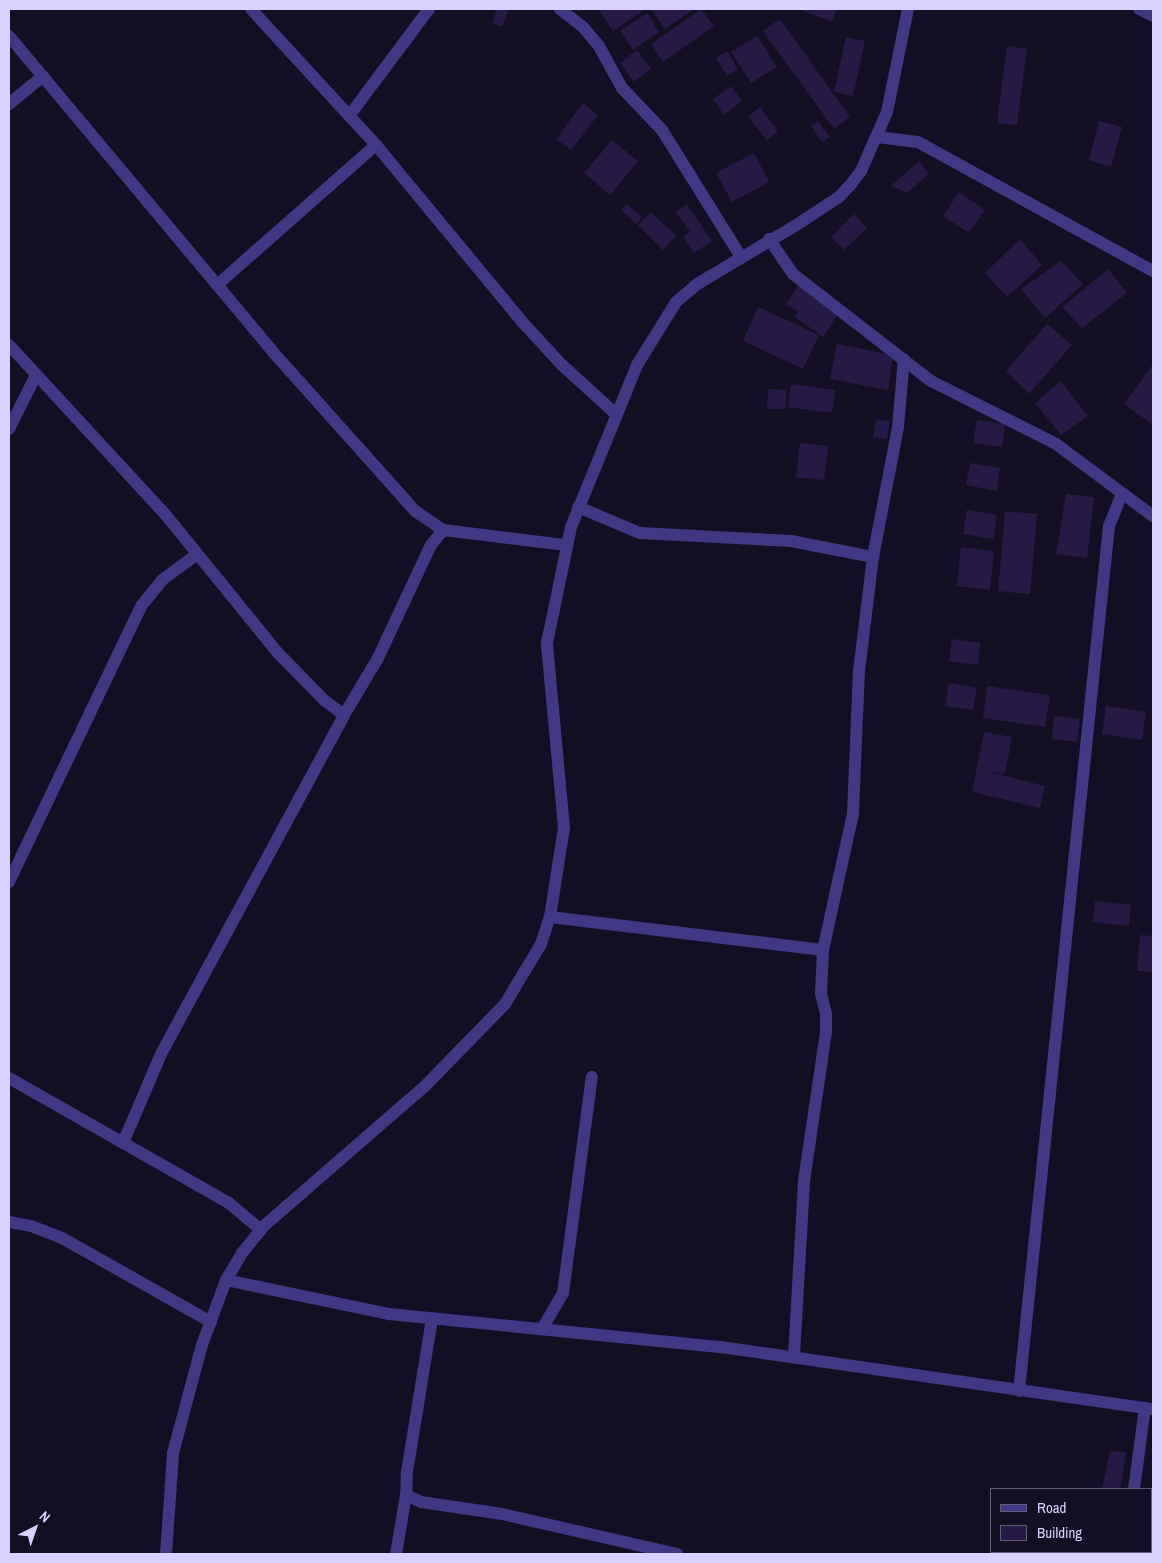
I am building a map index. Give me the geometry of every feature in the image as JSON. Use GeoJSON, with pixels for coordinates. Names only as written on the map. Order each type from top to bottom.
{"type":"FeatureCollection","features":[{"type":"Feature","properties":{"kind":"street"},"geometry":{"type":"LineString","coordinates":[[251,9],[376,145],[526,326],[562,365],[617,415]]}},
{"type":"Feature","properties":{"kind":"street"},"geometry":{"type":"LineString","coordinates":[[349,116],[429,9]]}},
{"type":"Feature","properties":{"kind":"street"},"geometry":{"type":"LineString","coordinates":[[560,9],[583,27],[599,46],[622,88],[662,130],[741,257]]}},
{"type":"Feature","properties":{"kind":"street"},"geometry":{"type":"LineString","coordinates":[[166,1554],[173,1453],[210,1322],[226,1280],[242,1253],[261,1230],[426,1086],[505,1004],[526,974],[550,917],[564,828],[547,643],[566,544],[578,507],[637,366],[676,302],[699,283],[839,197],[861,172],[887,112],[908,9]]}},
{"type":"Feature","properties":{"kind":"street"},"geometry":{"type":"LineString","coordinates":[[1139,9],[1153,16]]}},
{"type":"Feature","properties":{"kind":"street"},"geometry":{"type":"LineString","coordinates":[[9,36],[273,352],[415,511],[443,530],[566,544]]}},
{"type":"Feature","properties":{"kind":"street"},"geometry":{"type":"LineString","coordinates":[[9,104],[43,76]]}},
{"type":"Feature","properties":{"kind":"street"},"geometry":{"type":"LineString","coordinates":[[877,137],[918,142],[1153,271]]}},
{"type":"Feature","properties":{"kind":"street"},"geometry":{"type":"LineString","coordinates":[[217,285],[376,145]]}},
{"type":"Feature","properties":{"kind":"street"},"geometry":{"type":"LineString","coordinates":[[769,239],[793,274],[952,395],[1056,444],[1153,516]]}},
{"type":"Feature","properties":{"kind":"street"},"geometry":{"type":"LineString","coordinates":[[9,346],[165,514],[278,653],[324,700],[344,716]]}},
{"type":"Feature","properties":{"kind":"street"},"geometry":{"type":"LineString","coordinates":[[794,1356],[804,1181],[826,1032],[826,1014],[820,994],[823,950],[853,813],[859,671],[873,556],[898,427],[904,359]]}},
{"type":"Feature","properties":{"kind":"street"},"geometry":{"type":"LineString","coordinates":[[9,429],[36,375]]}},
{"type":"Feature","properties":{"kind":"street"},"geometry":{"type":"LineString","coordinates":[[1019,1391],[1109,526],[1122,493]]}},
{"type":"Feature","properties":{"kind":"street"},"geometry":{"type":"LineString","coordinates":[[578,507],[640,534],[791,541],[873,556]]}},
{"type":"Feature","properties":{"kind":"street"},"geometry":{"type":"LineString","coordinates":[[123,1143],[161,1054],[344,716],[378,658],[431,545],[443,530]]}},
{"type":"Feature","properties":{"kind":"street"},"geometry":{"type":"LineString","coordinates":[[9,882],[142,605],[162,580],[196,554]]}},
{"type":"Feature","properties":{"kind":"street"},"geometry":{"type":"LineString","coordinates":[[550,917],[823,950]]}},
{"type":"Feature","properties":{"kind":"street"},"geometry":{"type":"LineString","coordinates":[[542,1330],[564,1293],[592,1077]]}},
{"type":"Feature","properties":{"kind":"street"},"geometry":{"type":"LineString","coordinates":[[9,1078],[229,1203],[261,1230]]}},
{"type":"Feature","properties":{"kind":"street"},"geometry":{"type":"LineString","coordinates":[[9,1222],[31,1226],[62,1238],[210,1322]]}},
{"type":"Feature","properties":{"kind":"street"},"geometry":{"type":"LineString","coordinates":[[226,1280],[389,1314],[794,1356],[1149,1409],[1134,1488]]}},
{"type":"Feature","properties":{"kind":"street"},"geometry":{"type":"LineString","coordinates":[[396,1554],[406,1495],[406,1471],[432,1319]]}},
{"type":"Feature","properties":{"kind":"street"},"geometry":{"type":"LineString","coordinates":[[406,1495],[421,1502],[502,1514],[637,1551],[677,1554]]}},
{"type":"Feature","properties":{"kind":"building"},"geometry":{"type":"Polygon","coordinates":[[[490,9],[509,9],[502,27],[492,23],[496,11],[490,9]]]}},
{"type":"Feature","properties":{"kind":"building"},"geometry":{"type":"Polygon","coordinates":[[[598,9],[643,9],[644,10],[613,31],[598,9]]]}},
{"type":"Feature","properties":{"kind":"building"},"geometry":{"type":"Polygon","coordinates":[[[651,9],[694,9],[665,29],[651,9]]]}},
{"type":"Feature","properties":{"kind":"building"},"geometry":{"type":"Polygon","coordinates":[[[701,9],[714,26],[663,62],[651,44],[701,9]]]}},
{"type":"Feature","properties":{"kind":"building"},"geometry":{"type":"Polygon","coordinates":[[[799,9],[837,9],[832,22],[799,9]]]}},
{"type":"Feature","properties":{"kind":"building"},"geometry":{"type":"Polygon","coordinates":[[[647,13],[659,32],[633,50],[620,31],[647,13]]]}},
{"type":"Feature","properties":{"kind":"building"},"geometry":{"type":"Polygon","coordinates":[[[780,19],[850,117],[834,129],[763,31],[780,19]]]}},
{"type":"Feature","properties":{"kind":"building"},"geometry":{"type":"Polygon","coordinates":[[[757,36],[777,67],[751,83],[731,52],[757,36]]]}},
{"type":"Feature","properties":{"kind":"building"},"geometry":{"type":"Polygon","coordinates":[[[846,37],[865,41],[853,96],[834,92],[846,37]]]}},
{"type":"Feature","properties":{"kind":"building"},"geometry":{"type":"Polygon","coordinates":[[[1007,46],[1027,49],[1017,125],[997,123],[1007,46]]]}},
{"type":"Feature","properties":{"kind":"building"},"geometry":{"type":"Polygon","coordinates":[[[637,50],[651,69],[634,82],[620,63],[637,50]]]}},
{"type":"Feature","properties":{"kind":"building"},"geometry":{"type":"Polygon","coordinates":[[[727,51],[738,69],[727,76],[716,58],[727,51]]]}},
{"type":"Feature","properties":{"kind":"building"},"geometry":{"type":"Polygon","coordinates":[[[731,86],[742,101],[724,115],[713,99],[731,86]]]}},
{"type":"Feature","properties":{"kind":"building"},"geometry":{"type":"Polygon","coordinates":[[[583,103],[598,115],[571,150],[556,139],[583,103]]]}},
{"type":"Feature","properties":{"kind":"building"},"geometry":{"type":"Polygon","coordinates":[[[760,107],[778,131],[767,140],[748,117],[760,107]]]}},
{"type":"Feature","properties":{"kind":"building"},"geometry":{"type":"Polygon","coordinates":[[[818,121],[830,137],[822,142],[811,126],[818,121]]]}},
{"type":"Feature","properties":{"kind":"building"},"geometry":{"type":"Polygon","coordinates":[[[1099,121],[1122,127],[1111,167],[1089,160],[1099,121]]]}},
{"type":"Feature","properties":{"kind":"building"},"geometry":{"type":"Polygon","coordinates":[[[612,140],[638,161],[610,195],[584,173],[612,140]]]}},
{"type":"Feature","properties":{"kind":"building"},"geometry":{"type":"Polygon","coordinates":[[[754,153],[769,182],[732,202],[716,173],[754,153]]]}},
{"type":"Feature","properties":{"kind":"building"},"geometry":{"type":"Polygon","coordinates":[[[919,161],[929,174],[907,193],[891,186],[919,161]]]}},
{"type":"Feature","properties":{"kind":"building"},"geometry":{"type":"Polygon","coordinates":[[[959,192],[985,210],[969,233],[943,216],[959,192]]]}},
{"type":"Feature","properties":{"kind":"building"},"geometry":{"type":"Polygon","coordinates":[[[627,204],[642,217],[636,224],[621,210],[627,204]]]}},
{"type":"Feature","properties":{"kind":"building"},"geometry":{"type":"Polygon","coordinates":[[[687,204],[712,241],[694,253],[683,237],[690,232],[676,212],[687,204]]]}},
{"type":"Feature","properties":{"kind":"building"},"geometry":{"type":"Polygon","coordinates":[[[651,212],[676,236],[663,250],[638,225],[651,212]]]}},
{"type":"Feature","properties":{"kind":"building"},"geometry":{"type":"Polygon","coordinates":[[[854,214],[867,228],[844,250],[831,237],[854,214]]]}},
{"type":"Feature","properties":{"kind":"building"},"geometry":{"type":"Polygon","coordinates":[[[1020,239],[1042,265],[1007,297],[985,273],[1020,239]]]}},
{"type":"Feature","properties":{"kind":"building"},"geometry":{"type":"Polygon","coordinates":[[[1061,261],[1083,284],[1045,318],[1021,289],[1061,261]]]}},
{"type":"Feature","properties":{"kind":"building"},"geometry":{"type":"Polygon","coordinates":[[[1108,269],[1127,293],[1082,328],[1062,307],[1108,269]]]}},
{"type":"Feature","properties":{"kind":"building"},"geometry":{"type":"Polygon","coordinates":[[[800,283],[840,311],[823,337],[795,317],[798,312],[786,304],[800,283]]]}},
{"type":"Feature","properties":{"kind":"building"},"geometry":{"type":"Polygon","coordinates":[[[758,307],[819,335],[803,369],[743,341],[758,307]]]}},
{"type":"Feature","properties":{"kind":"building"},"geometry":{"type":"Polygon","coordinates":[[[1047,324],[1072,345],[1029,394],[1006,371],[1047,324]]]}},
{"type":"Feature","properties":{"kind":"building"},"geometry":{"type":"Polygon","coordinates":[[[837,344],[893,355],[888,390],[830,379],[837,344]]]}},
{"type":"Feature","properties":{"kind":"building"},"geometry":{"type":"Polygon","coordinates":[[[1153,364],[1153,422],[1152,424],[1124,404],[1153,364]]]}},
{"type":"Feature","properties":{"kind":"building"},"geometry":{"type":"Polygon","coordinates":[[[1061,381],[1088,416],[1061,435],[1035,403],[1061,381]]]}},
{"type":"Feature","properties":{"kind":"building"},"geometry":{"type":"Polygon","coordinates":[[[791,384],[835,390],[832,413],[788,407],[791,384]]]}},
{"type":"Feature","properties":{"kind":"building"},"geometry":{"type":"Polygon","coordinates":[[[768,389],[786,390],[786,409],[767,409],[768,389]]]}},
{"type":"Feature","properties":{"kind":"building"},"geometry":{"type":"Polygon","coordinates":[[[876,420],[890,421],[887,439],[873,437],[876,420]]]}},
{"type":"Feature","properties":{"kind":"building"},"geometry":{"type":"Polygon","coordinates":[[[977,420],[1005,424],[1002,447],[973,443],[977,420]]]}},
{"type":"Feature","properties":{"kind":"building"},"geometry":{"type":"Polygon","coordinates":[[[800,443],[828,446],[824,480],[796,477],[800,443]]]}},
{"type":"Feature","properties":{"kind":"building"},"geometry":{"type":"Polygon","coordinates":[[[970,463],[1000,468],[997,491],[966,485],[970,463]]]}},
{"type":"Feature","properties":{"kind":"building"},"geometry":{"type":"Polygon","coordinates":[[[1066,494],[1094,497],[1087,558],[1056,554],[1066,494]]]}},
{"type":"Feature","properties":{"kind":"building"},"geometry":{"type":"Polygon","coordinates":[[[967,510],[997,515],[993,539],[963,534],[967,510]]]}},
{"type":"Feature","properties":{"kind":"building"},"geometry":{"type":"Polygon","coordinates":[[[1005,511],[1037,514],[1030,594],[998,591],[1005,511]]]}},
{"type":"Feature","properties":{"kind":"building"},"geometry":{"type":"Polygon","coordinates":[[[961,547],[994,551],[990,590],[957,586],[961,547]]]}},
{"type":"Feature","properties":{"kind":"building"},"geometry":{"type":"Polygon","coordinates":[[[952,639],[980,643],[978,665],[949,661],[952,639]]]}},
{"type":"Feature","properties":{"kind":"building"},"geometry":{"type":"Polygon","coordinates":[[[949,683],[977,688],[973,710],[945,706],[949,683]]]}},
{"type":"Feature","properties":{"kind":"building"},"geometry":{"type":"Polygon","coordinates":[[[987,686],[1050,695],[1045,727],[983,718],[987,686]]]}},
{"type":"Feature","properties":{"kind":"building"},"geometry":{"type":"Polygon","coordinates":[[[1106,706],[1146,712],[1142,740],[1102,734],[1106,706]]]}},
{"type":"Feature","properties":{"kind":"building"},"geometry":{"type":"Polygon","coordinates":[[[1054,716],[1080,719],[1077,742],[1052,739],[1054,716]]]}},
{"type":"Feature","properties":{"kind":"building"},"geometry":{"type":"Polygon","coordinates":[[[984,732],[1012,737],[1005,774],[986,771],[1045,786],[1040,808],[972,792],[984,732]]]}},
{"type":"Feature","properties":{"kind":"building"},"geometry":{"type":"Polygon","coordinates":[[[1095,901],[1131,905],[1129,926],[1093,922],[1095,901]]]}},
{"type":"Feature","properties":{"kind":"building"},"geometry":{"type":"Polygon","coordinates":[[[1140,935],[1153,936],[1153,972],[1137,971],[1140,935]]]}},
{"type":"Feature","properties":{"kind":"building"},"geometry":{"type":"Polygon","coordinates":[[[1110,1450],[1126,1453],[1120,1488],[1102,1488],[1110,1450]]]}}]}
